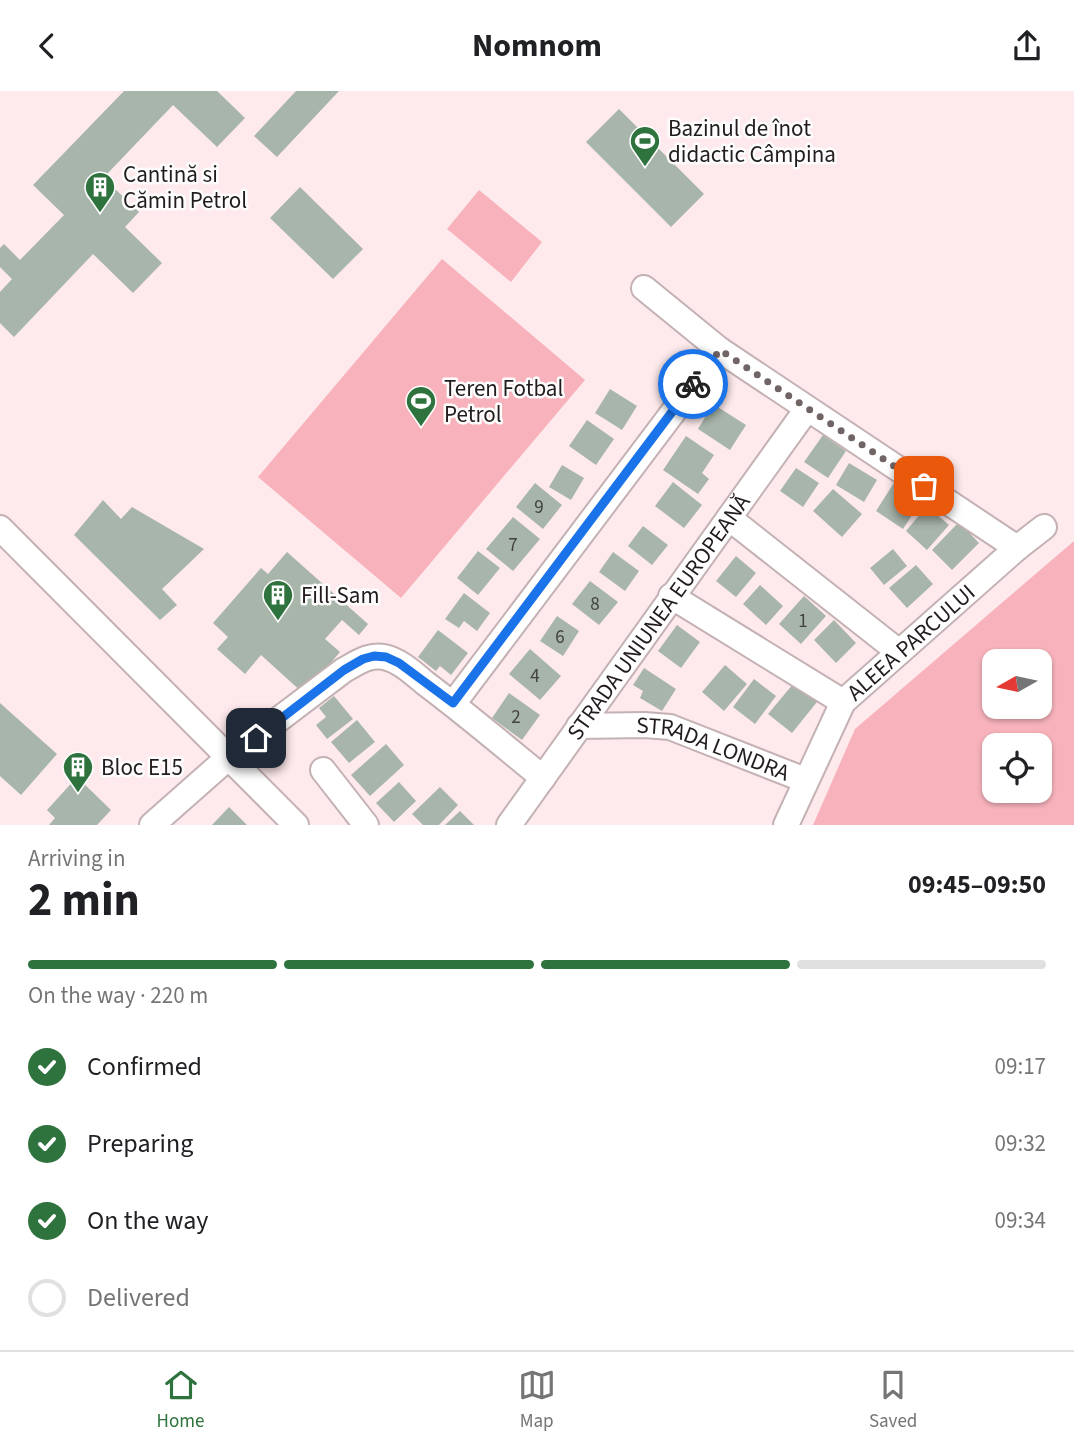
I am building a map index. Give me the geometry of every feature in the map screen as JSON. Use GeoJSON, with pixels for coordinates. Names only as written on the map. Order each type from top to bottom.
{"type":"FeatureCollection","features":[{"type":"Feature","properties":{"kind":"street"},"geometry":{"type":"LineString","coordinates":[[644,288],[720,350],[1017,548]]}},
{"type":"Feature","properties":{"kind":"street"},"geometry":{"type":"LineString","coordinates":[[453,703],[720,350]]}},
{"type":"Feature","properties":{"kind":"street","name":"STRADA UNIUNEA EUROPEANĂ"},"geometry":{"type":"LineString","coordinates":[[509,825],[807,409]]}},
{"type":"Feature","properties":{"kind":"street"},"geometry":{"type":"LineString","coordinates":[[729,518],[899,652]]}},
{"type":"Feature","properties":{"kind":"street","name":"ALEEA PARCULUI"},"geometry":{"type":"LineString","coordinates":[[786,825],[843,702],[1044,527]]}},
{"type":"Feature","properties":{"kind":"street"},"geometry":{"type":"LineString","coordinates":[[0,528],[296,825]]}},
{"type":"Feature","properties":{"kind":"street"},"geometry":{"type":"LineString","coordinates":[[671,596],[843,702]]}},
{"type":"Feature","properties":{"kind":"street"},"geometry":{"type":"LineString","coordinates":[[152,825],[229,757],[344,670],[374,656],[386,657],[399,663],[453,703],[543,778]]}},
{"type":"Feature","properties":{"kind":"street","name":"STRADA LONDRA"},"geometry":{"type":"LineString","coordinates":[[579,726],[670,727],[805,781]]}},
{"type":"Feature","properties":{"kind":"street"},"geometry":{"type":"LineString","coordinates":[[323,770],[366,825]]}},
{"type":"Feature","properties":{"kind":"shaded area"},"geometry":{"type":"Polygon","coordinates":[[[479,190],[542,242],[511,282],[447,229],[479,190]]]}},
{"type":"Feature","properties":{"kind":"shaded area","name":"Teren Fotbal Petrol"},"geometry":{"type":"Polygon","coordinates":[[[442,259],[585,380],[401,598],[258,477],[442,259]]]}},
{"type":"Feature","properties":{"kind":"shaded area"},"geometry":{"type":"Polygon","coordinates":[[[1074,541],[1074,825],[813,825],[855,729],[1074,541]]]}},
{"type":"Feature","properties":{"kind":"building","name":"Cantină si Cămin Petrol"},"geometry":{"type":"Polygon","coordinates":[[[124,91],[217,91],[245,118],[217,147],[173,105],[86,196],[94,204],[112,186],[139,212],[125,227],[162,263],[133,293],[93,254],[14,337],[0,323],[0,292],[12,279],[0,267],[0,248],[4,244],[20,260],[64,215],[33,185],[124,91]]]}},
{"type":"Feature","properties":{"kind":"building"},"geometry":{"type":"Polygon","coordinates":[[[296,91],[339,91],[277,157],[254,136],[296,91]]]}},
{"type":"Feature","properties":{"kind":"building","name":"Bazinul de înot didactic Câmpina"},"geometry":{"type":"Polygon","coordinates":[[[619,109],[704,194],[671,227],[586,142],[619,109]]]}},
{"type":"Feature","properties":{"kind":"building"},"geometry":{"type":"Polygon","coordinates":[[[300,187],[363,249],[333,279],[270,218],[300,187]]]}},
{"type":"Feature","properties":{"kind":"building"},"geometry":{"type":"Polygon","coordinates":[[[610,389],[637,406],[622,430],[595,413],[610,389]]]}},
{"type":"Feature","properties":{"kind":"building"},"geometry":{"type":"Polygon","coordinates":[[[713,404],[746,425],[730,450],[698,429],[713,404]]]}},
{"type":"Feature","properties":{"kind":"building"},"geometry":{"type":"Polygon","coordinates":[[[587,420],[614,439],[596,465],[569,446],[587,420]]]}},
{"type":"Feature","properties":{"kind":"building"},"geometry":{"type":"Polygon","coordinates":[[[823,435],[846,451],[828,478],[804,462],[823,435]]]}},
{"type":"Feature","properties":{"kind":"building"},"geometry":{"type":"Polygon","coordinates":[[[686,436],[714,455],[702,473],[709,479],[698,494],[663,470],[686,436]]]}},
{"type":"Feature","properties":{"kind":"building"},"geometry":{"type":"Polygon","coordinates":[[[849,463],[877,480],[864,502],[836,485],[849,463]]]}},
{"type":"Feature","properties":{"kind":"building"},"geometry":{"type":"Polygon","coordinates":[[[562,465],[584,478],[571,500],[549,487],[562,465]]]}},
{"type":"Feature","properties":{"kind":"building"},"geometry":{"type":"Polygon","coordinates":[[[796,468],[819,483],[803,507],[780,491],[796,468]]]}},
{"type":"Feature","properties":{"kind":"building"},"geometry":{"type":"Polygon","coordinates":[[[897,478],[917,490],[908,505],[916,509],[903,529],[876,511],[897,478]]]}},
{"type":"Feature","properties":{"kind":"building"},"geometry":{"type":"Polygon","coordinates":[[[673,482],[702,505],[684,528],[655,506],[673,482]]]}},
{"type":"Feature","properties":{"kind":"building"},"geometry":{"type":"Polygon","coordinates":[[[535,483],[562,505],[543,529],[516,507],[535,483]]]}},
{"type":"Feature","properties":{"kind":"building"},"geometry":{"type":"Polygon","coordinates":[[[833,489],[862,514],[842,537],[813,511],[833,489]]]}},
{"type":"Feature","properties":{"kind":"building"},"geometry":{"type":"Polygon","coordinates":[[[103,500],[121,519],[132,507],[204,549],[162,589],[177,605],[160,620],[74,535],[103,500]]]}},
{"type":"Feature","properties":{"kind":"building"},"geometry":{"type":"Polygon","coordinates":[[[927,506],[949,525],[927,550],[906,531],[927,506]]]}},
{"type":"Feature","properties":{"kind":"building"},"geometry":{"type":"Polygon","coordinates":[[[513,517],[540,539],[513,571],[486,549],[513,517]]]}},
{"type":"Feature","properties":{"kind":"building"},"geometry":{"type":"Polygon","coordinates":[[[959,522],[979,543],[952,570],[932,550],[959,522]]]}},
{"type":"Feature","properties":{"kind":"building"},"geometry":{"type":"Polygon","coordinates":[[[643,526],[668,545],[652,565],[628,546],[643,526]]]}},
{"type":"Feature","properties":{"kind":"building"},"geometry":{"type":"Polygon","coordinates":[[[893,549],[907,566],[884,585],[870,568],[893,549]]]}},
{"type":"Feature","properties":{"kind":"building"},"geometry":{"type":"Polygon","coordinates":[[[478,551],[500,568],[478,595],[457,578],[478,551]]]}},
{"type":"Feature","properties":{"kind":"building","name":"Fill-Sam"},"geometry":{"type":"Polygon","coordinates":[[[287,552],[368,624],[359,635],[342,620],[325,639],[340,652],[304,694],[261,655],[245,674],[217,649],[228,637],[213,623],[261,568],[268,574],[287,552]]]}},
{"type":"Feature","properties":{"kind":"building"},"geometry":{"type":"Polygon","coordinates":[[[613,552],[639,571],[625,591],[599,572],[613,552]]]}},
{"type":"Feature","properties":{"kind":"building"},"geometry":{"type":"Polygon","coordinates":[[[736,556],[756,573],[736,597],[716,581],[736,556]]]}},
{"type":"Feature","properties":{"kind":"building"},"geometry":{"type":"Polygon","coordinates":[[[916,565],[933,584],[907,608],[889,588],[916,565]]]}},
{"type":"Feature","properties":{"kind":"building"},"geometry":{"type":"Polygon","coordinates":[[[590,581],[618,602],[599,625],[572,604],[590,581]]]}},
{"type":"Feature","properties":{"kind":"building"},"geometry":{"type":"Polygon","coordinates":[[[760,585],[783,606],[766,625],[743,604],[760,585]]]}},
{"type":"Feature","properties":{"kind":"building"},"geometry":{"type":"Polygon","coordinates":[[[464,593],[490,613],[477,631],[464,621],[459,628],[445,619],[464,593]]]}},
{"type":"Feature","properties":{"kind":"building"},"geometry":{"type":"Polygon","coordinates":[[[804,596],[826,616],[801,644],[779,624],[804,596]]]}},
{"type":"Feature","properties":{"kind":"building"},"geometry":{"type":"Polygon","coordinates":[[[557,616],[579,631],[563,656],[540,641],[557,616]]]}},
{"type":"Feature","properties":{"kind":"building"},"geometry":{"type":"Polygon","coordinates":[[[834,620],[856,643],[836,663],[814,640],[834,620]]]}},
{"type":"Feature","properties":{"kind":"building"},"geometry":{"type":"Polygon","coordinates":[[[677,625],[700,642],[681,668],[658,651],[677,625]]]}},
{"type":"Feature","properties":{"kind":"building"},"geometry":{"type":"Polygon","coordinates":[[[438,630],[468,653],[451,675],[440,666],[436,671],[418,657],[438,630]]]}},
{"type":"Feature","properties":{"kind":"building"},"geometry":{"type":"Polygon","coordinates":[[[530,649],[561,676],[540,700],[509,674],[530,649]]]}},
{"type":"Feature","properties":{"kind":"building"},"geometry":{"type":"Polygon","coordinates":[[[725,665],[747,684],[724,711],[702,692],[725,665]]]}},
{"type":"Feature","properties":{"kind":"building"},"geometry":{"type":"Polygon","coordinates":[[[644,668],[676,689],[662,711],[640,698],[643,691],[633,685],[644,668]]]}},
{"type":"Feature","properties":{"kind":"building"},"geometry":{"type":"Polygon","coordinates":[[[754,679],[776,696],[755,724],[733,707],[754,679]]]}},
{"type":"Feature","properties":{"kind":"building"},"geometry":{"type":"Polygon","coordinates":[[[794,683],[817,702],[792,733],[768,714],[794,683]]]}},
{"type":"Feature","properties":{"kind":"building"},"geometry":{"type":"Polygon","coordinates":[[[509,693],[540,715],[522,740],[492,718],[509,693]]]}},
{"type":"Feature","properties":{"kind":"building"},"geometry":{"type":"Polygon","coordinates":[[[334,696],[353,719],[327,739],[316,725],[326,717],[319,708],[334,696]]]}},
{"type":"Feature","properties":{"kind":"building"},"geometry":{"type":"Polygon","coordinates":[[[0,703],[57,754],[21,795],[0,776],[0,703]]]}},
{"type":"Feature","properties":{"kind":"building"},"geometry":{"type":"Polygon","coordinates":[[[357,720],[375,742],[349,763],[331,742],[357,720]]]}},
{"type":"Feature","properties":{"kind":"building"},"geometry":{"type":"Polygon","coordinates":[[[386,744],[404,765],[370,796],[351,775],[386,744]]]}},
{"type":"Feature","properties":{"kind":"building","name":"Bloc E15"},"geometry":{"type":"Polygon","coordinates":[[[77,777],[111,810],[97,825],[49,825],[55,818],[47,810],[77,777]]]}},
{"type":"Feature","properties":{"kind":"building"},"geometry":{"type":"Polygon","coordinates":[[[399,782],[416,801],[394,822],[376,803],[399,782]]]}},
{"type":"Feature","properties":{"kind":"building"},"geometry":{"type":"Polygon","coordinates":[[[440,787],[458,805],[439,825],[423,825],[412,814],[440,787]]]}},
{"type":"Feature","properties":{"kind":"building"},"geometry":{"type":"Polygon","coordinates":[[[229,807],[247,825],[212,825],[229,807]]]}},
{"type":"Feature","properties":{"kind":"building"},"geometry":{"type":"Polygon","coordinates":[[[460,811],[474,825],[445,825],[460,811]]]}},
{"type":"Feature","properties":{"kind":"way so far"},"geometry":{"type":"LineString","coordinates":[[693,384],[720,350],[924,486]]}},
{"type":"Feature","properties":{"kind":"place","name":"Bazinul de înot didactic Câmpina"},"geometry":{"type":"Point","coordinates":[645,168]}},
{"type":"Feature","properties":{"kind":"place","name":"Cantină si Cămin Petrol"},"geometry":{"type":"Point","coordinates":[100,214]}},
{"type":"Feature","properties":{"kind":"place","name":"Teren Fotbal Petrol"},"geometry":{"type":"Point","coordinates":[421,428]}},
{"type":"Feature","properties":{"kind":"place","name":"Fill-Sam"},"geometry":{"type":"Point","coordinates":[278,622]}},
{"type":"Feature","properties":{"kind":"place","name":"Bloc E15"},"geometry":{"type":"Point","coordinates":[78,794]}},
{"type":"Feature","properties":{"kind":"route"},"geometry":{"type":"LineString","coordinates":[[256,738],[344,670],[374,656],[386,657],[399,663],[453,703],[693,384]]}}]}
